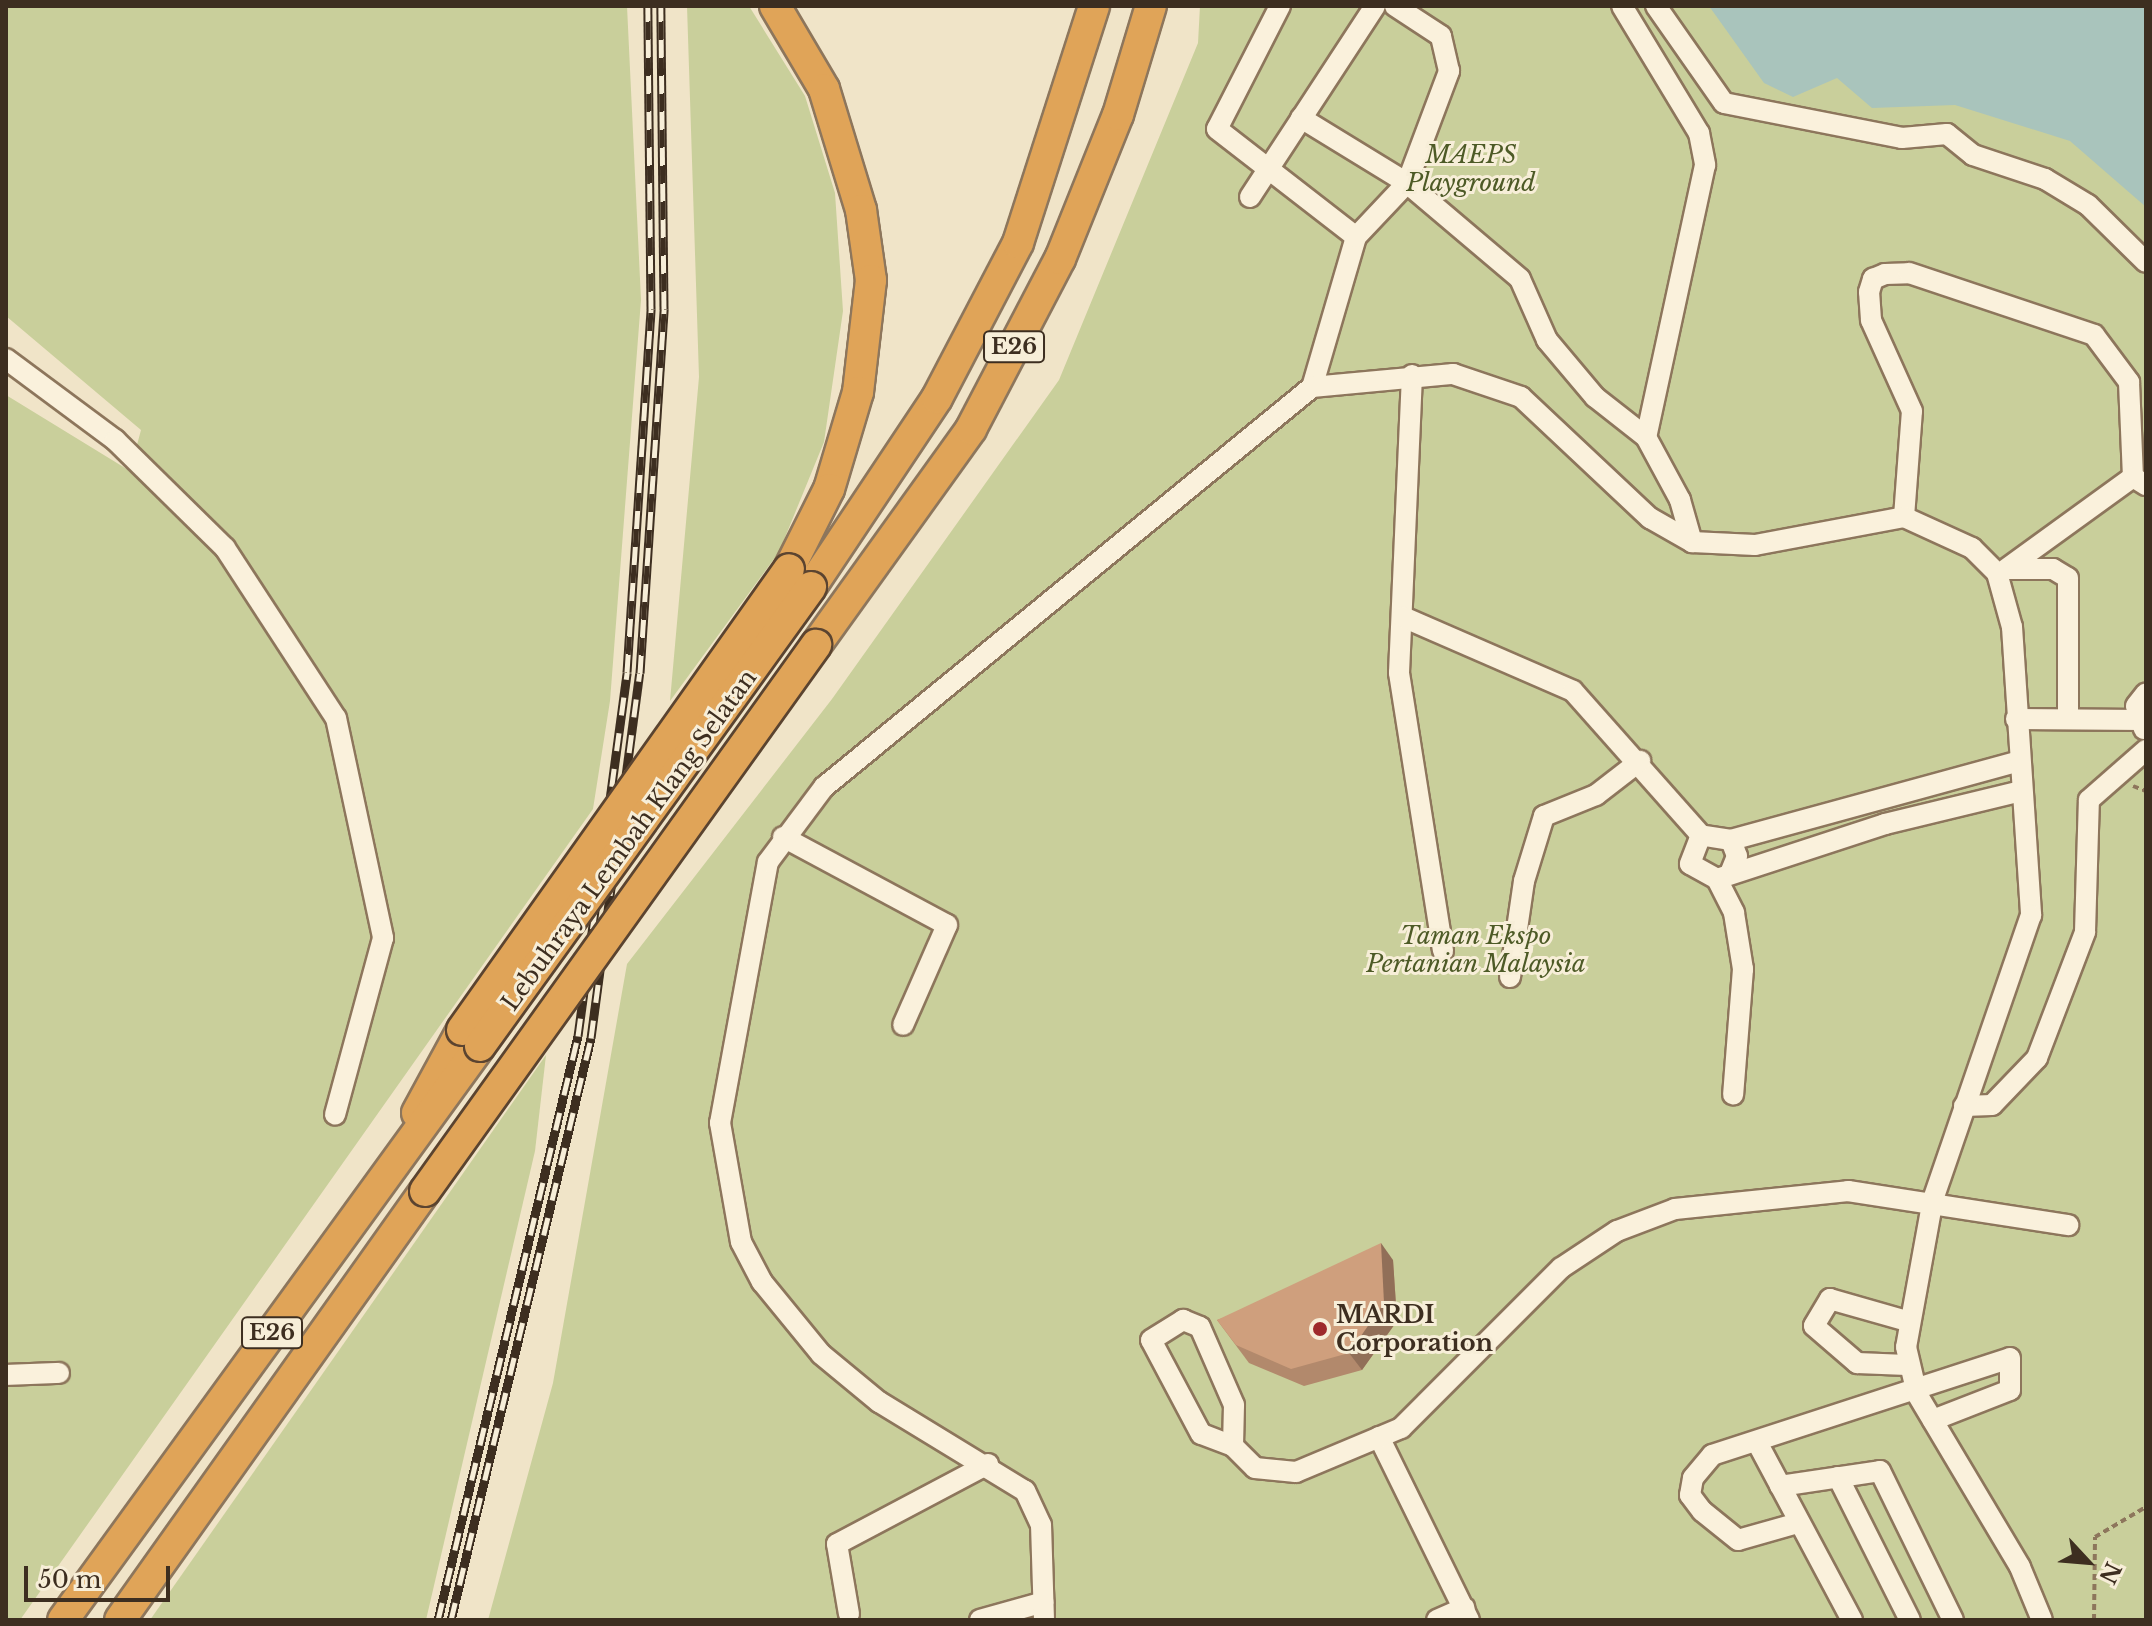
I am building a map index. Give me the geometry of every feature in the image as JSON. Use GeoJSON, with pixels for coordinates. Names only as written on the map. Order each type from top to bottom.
{"type":"FeatureCollection","features":[{"type":"Feature","properties":{"kind":"highway"},"geometry":{"type":"LineString","coordinates":[[775,6],[824,89],[861,210],[871,280],[858,392],[800,578]]}},
{"type":"Feature","properties":{"kind":"highway","name":"Lebuhraya Lembah Klang Selatan"},"geometry":{"type":"LineString","coordinates":[[63,1620],[396,1162],[471,1038],[800,578],[937,398],[1018,243],[1094,6]]}},
{"type":"Feature","properties":{"kind":"highway","name":"Lebuhraya Lembah Klang Selatan"},"geometry":{"type":"LineString","coordinates":[[120,1620],[971,429],[1060,259],[1118,115],[1151,6]]}},
{"type":"Feature","properties":{"kind":"street"},"geometry":{"type":"LineString","coordinates":[[1280,6],[1217,119],[1221,138],[1356,237]]}},
{"type":"Feature","properties":{"kind":"street"},"geometry":{"type":"LineString","coordinates":[[1250,197],[1375,6]]}},
{"type":"Feature","properties":{"kind":"street"},"geometry":{"type":"LineString","coordinates":[[1312,387],[1356,237],[1407,183],[1450,57],[1441,36],[1395,6]]}},
{"type":"Feature","properties":{"kind":"street"},"geometry":{"type":"LineString","coordinates":[[1622,6],[1699,133],[1705,165],[1646,437]]}},
{"type":"Feature","properties":{"kind":"street"},"geometry":{"type":"LineString","coordinates":[[1656,6],[1724,103],[1902,138],[1947,134],[1973,155],[2045,179],[2088,205],[2146,262]]}},
{"type":"Feature","properties":{"kind":"street"},"geometry":{"type":"LineString","coordinates":[[1301,118],[1407,183],[1520,279],[1547,340],[1595,397],[1646,437],[1680,500],[1692,542]]}},
{"type":"Feature","properties":{"kind":"street"},"geometry":{"type":"LineString","coordinates":[[1904,517],[1912,411],[1870,306],[1873,279],[1885,274],[1909,273],[2094,335],[2129,382],[2140,481],[2002,571]]}},
{"type":"Feature","properties":{"kind":"street"},"geometry":{"type":"LineString","coordinates":[[6,359],[115,440],[225,548],[336,718],[383,938],[335,1115]]}},
{"type":"Feature","properties":{"kind":"street"},"geometry":{"type":"LineString","coordinates":[[1412,375],[1403,617],[1404,714],[1443,951]]}},
{"type":"Feature","properties":{"kind":"street"},"geometry":{"type":"LineString","coordinates":[[980,1620],[1044,1611],[1041,1525],[1025,1491],[988,1464],[879,1402],[821,1354],[762,1282],[741,1242],[720,1123],[758,903],[783,837],[824,787],[1030,611],[1312,387],[1412,375],[1489,381],[1521,397],[1650,518],[1692,542],[1755,545],[1904,517],[1972,548],[2002,571],[2053,569],[2068,578],[2068,717]]}},
{"type":"Feature","properties":{"kind":"street"},"geometry":{"type":"LineString","coordinates":[[2002,571],[2012,627],[2017,792],[2031,915],[1933,1199],[1907,1321],[1907,1365],[1917,1394],[2042,1620]]}},
{"type":"Feature","properties":{"kind":"street"},"geometry":{"type":"LineString","coordinates":[[1403,617],[1573,691],[1640,761],[1701,835]]}},
{"type":"Feature","properties":{"kind":"street"},"geometry":{"type":"LineString","coordinates":[[2016,719],[2068,717],[2144,728],[2136,706],[2146,693]]}},
{"type":"Feature","properties":{"kind":"street"},"geometry":{"type":"LineString","coordinates":[[1964,1106],[1992,1105],[2037,1058],[2085,932],[2089,800],[2146,750]]}},
{"type":"Feature","properties":{"kind":"street"},"geometry":{"type":"LineString","coordinates":[[1510,977],[1524,881],[1544,816],[1596,795],[1640,761]]}},
{"type":"Feature","properties":{"kind":"street"},"geometry":{"type":"LineString","coordinates":[[1701,835],[1717,832],[1731,840],[1878,795],[2017,762]]}},
{"type":"Feature","properties":{"kind":"street"},"geometry":{"type":"LineString","coordinates":[[1701,835],[1690,864],[1724,875],[1885,824],[2017,792]]}},
{"type":"Feature","properties":{"kind":"street"},"geometry":{"type":"LineString","coordinates":[[1878,795],[1885,824]]}},
{"type":"Feature","properties":{"kind":"street"},"geometry":{"type":"LineString","coordinates":[[783,837],[947,925],[903,1025]]}},
{"type":"Feature","properties":{"kind":"street"},"geometry":{"type":"LineString","coordinates":[[1731,840],[1724,875],[1743,969],[1733,1095]]}},
{"type":"Feature","properties":{"kind":"street"},"geometry":{"type":"LineString","coordinates":[[1233,1446],[1234,1405],[1200,1327],[1183,1320],[1151,1340],[1201,1434],[1233,1446],[1255,1468],[1296,1472],[1401,1428],[1561,1268],[1617,1231],[1709,1200],[1848,1191],[1933,1199],[2068,1225]]}},
{"type":"Feature","properties":{"kind":"street"},"geometry":{"type":"LineString","coordinates":[[1907,1321],[1830,1299],[1814,1326],[1857,1363],[1907,1365]]}},
{"type":"Feature","properties":{"kind":"street"},"geometry":{"type":"LineString","coordinates":[[1798,1523],[1738,1540],[1690,1495],[1693,1478],[1712,1455],[1758,1444],[1917,1394],[2010,1358],[2010,1390],[1933,1420]]}},
{"type":"Feature","properties":{"kind":"street"},"geometry":{"type":"LineString","coordinates":[[6,1375],[59,1373]]}},
{"type":"Feature","properties":{"kind":"street"},"geometry":{"type":"LineString","coordinates":[[1379,1437],[1467,1614],[1437,1620]]}},
{"type":"Feature","properties":{"kind":"street"},"geometry":{"type":"LineString","coordinates":[[1758,1444],[1852,1620]]}},
{"type":"Feature","properties":{"kind":"street"},"geometry":{"type":"LineString","coordinates":[[849,1614],[837,1544],[988,1464]]}},
{"type":"Feature","properties":{"kind":"street"},"geometry":{"type":"LineString","coordinates":[[1780,1486],[1880,1471],[1953,1620]]}},
{"type":"Feature","properties":{"kind":"street"},"geometry":{"type":"LineString","coordinates":[[1838,1477],[1910,1620]]}},
{"type":"Feature","properties":{"kind":"path"},"geometry":{"type":"LineString","coordinates":[[2094,1620],[2095,1537],[2146,1507]]}},
{"type":"Feature","properties":{"kind":"green space"},"geometry":{"type":"Polygon","coordinates":[[[6,6],[627,6],[641,300],[610,701],[593,809],[20,1620],[6,1620],[6,395],[130,471],[141,430],[6,316],[6,6]]]}},
{"type":"Feature","properties":{"kind":"green space"},"geometry":{"type":"Polygon","coordinates":[[[687,6],[749,6],[805,96],[835,193],[843,311],[824,442],[779,552],[670,701],[699,377],[687,6]]]}},
{"type":"Feature","properties":{"kind":"green space","name":"Taman Ekspo Pertanian Malaysia"},"geometry":{"type":"Polygon","coordinates":[[[1200,6],[2146,6],[2146,1620],[488,1620],[553,1383],[627,964],[832,699],[1059,380],[1198,43],[1200,6]]]}},
{"type":"Feature","properties":{"kind":"green space"},"geometry":{"type":"Polygon","coordinates":[[[546,1055],[535,1151],[426,1620],[150,1620],[546,1055]]]}},
{"type":"Feature","properties":{"kind":"water"},"geometry":{"type":"Polygon","coordinates":[[[1709,6],[2146,6],[2146,207],[2070,141],[1955,105],[1872,108],[1837,78],[1793,97],[1764,83],[1709,6]]]}},
{"type":"Feature","properties":{"kind":"building","name":"MARDI Corporation"},"geometry":{"type":"Polygon","coordinates":[[[1381,1243],[1384,1303],[1349,1353],[1291,1369],[1236,1345],[1217,1320],[1381,1243]]]}},
{"type":"Feature","properties":{"kind":"railway"},"geometry":{"type":"LineString","coordinates":[[438,1620],[578,1036],[627,672],[651,309],[648,6]]}},
{"type":"Feature","properties":{"kind":"railway"},"geometry":{"type":"LineString","coordinates":[[451,1620],[591,1038],[640,673],[664,309],[661,6]]}},
{"type":"Feature","properties":{"kind":"place","name":"MARDI Corporation"},"geometry":{"type":"Point","coordinates":[1320,1329]}},
{"type":"Feature","properties":{"kind":"park label","name":"MAEPS Playground"},"geometry":{"type":"Point","coordinates":[1471,169]}}]}
